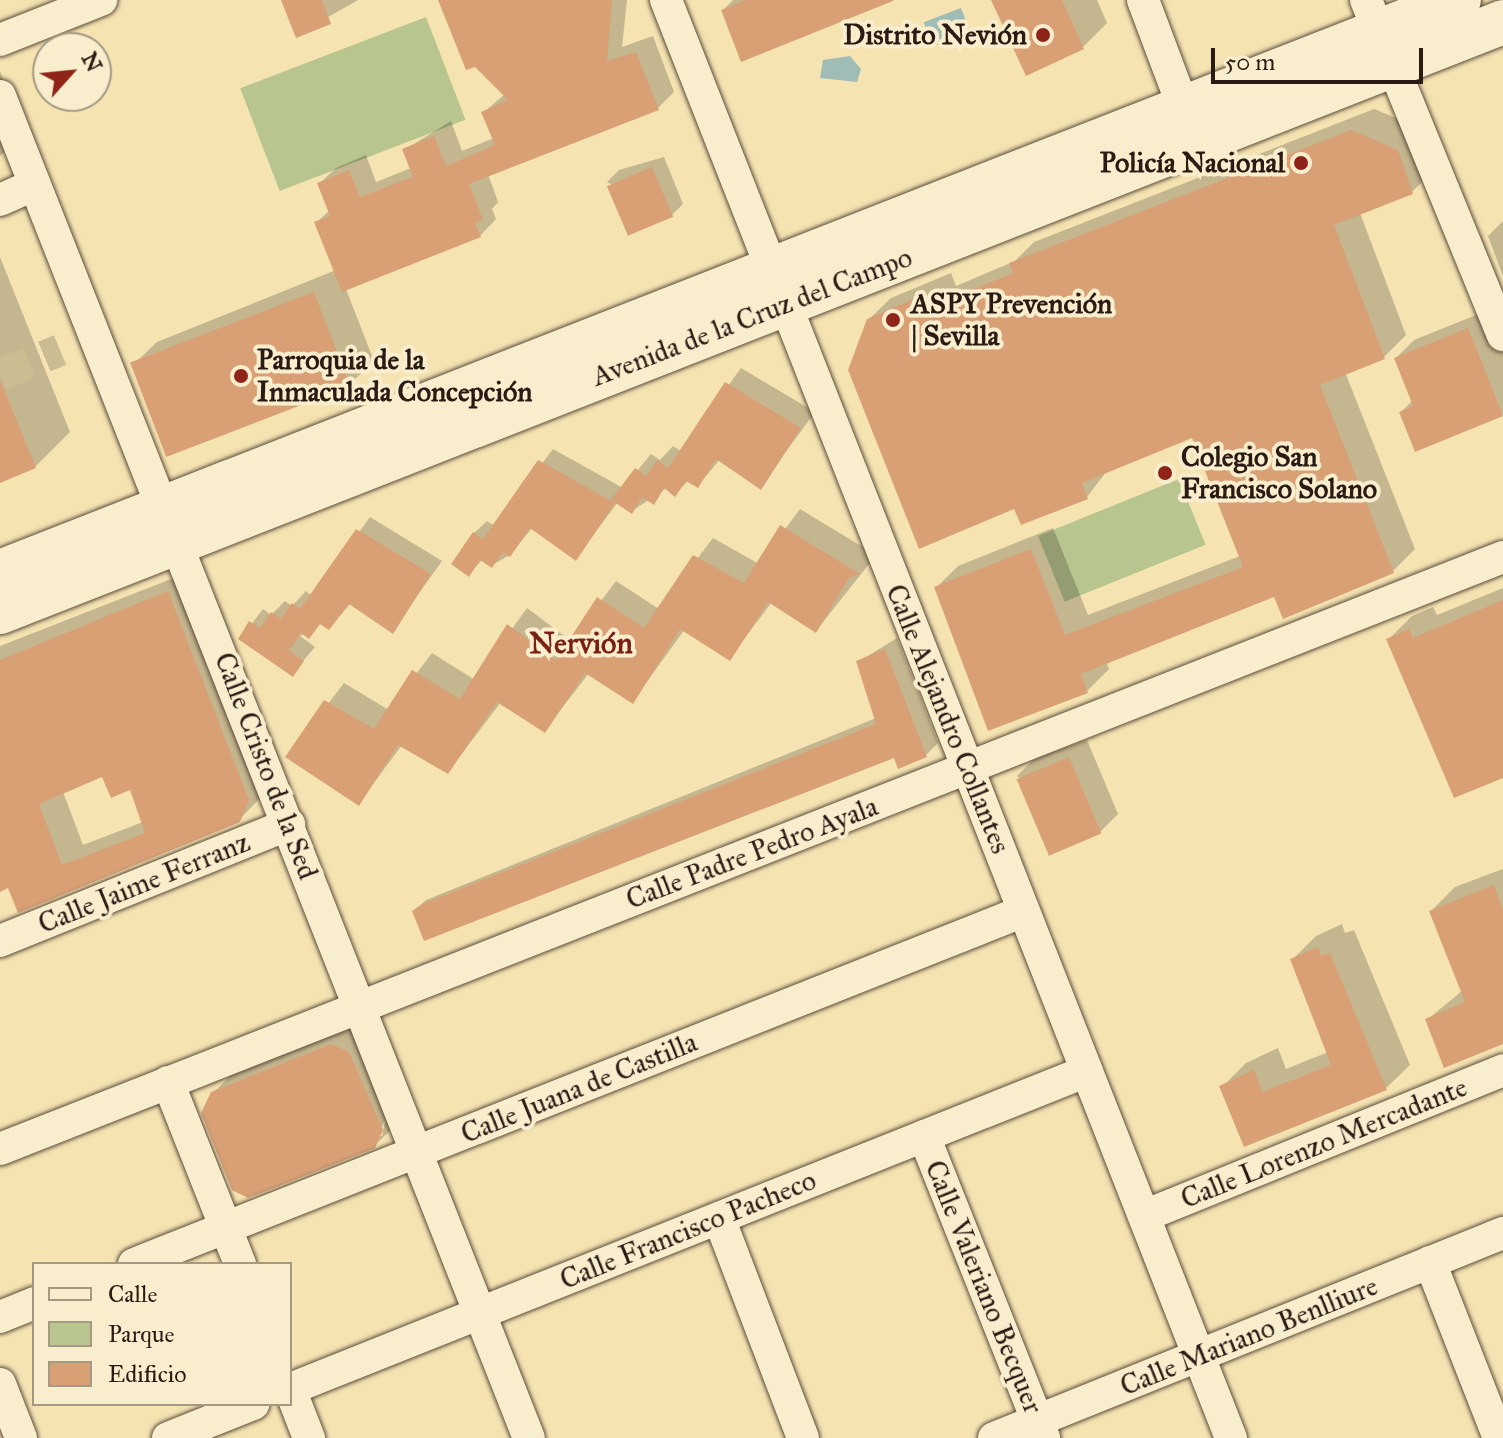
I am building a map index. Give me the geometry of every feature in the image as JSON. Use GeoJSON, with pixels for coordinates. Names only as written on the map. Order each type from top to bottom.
{"type":"FeatureCollection","features":[{"type":"Feature","properties":{"kind":"main road","name":"Avenida de la Cruz del Campo"},"geometry":{"type":"LineString","coordinates":[[777,287],[1184,109],[1459,0]]}},
{"type":"Feature","properties":{"kind":"main road","name":"Avenida de la Cruz del Campo"},"geometry":{"type":"LineString","coordinates":[[0,612],[168,526],[777,287],[1380,32],[1503,22]]}},
{"type":"Feature","properties":{"kind":"main road","name":"Avenida de la Cruz del Campo"},"geometry":{"type":"LineString","coordinates":[[0,572],[168,526]]}},
{"type":"Feature","properties":{"kind":"street"},"geometry":{"type":"LineString","coordinates":[[0,40],[101,0]]}},
{"type":"Feature","properties":{"kind":"street","name":"Calle Alejandro Collantes"},"geometry":{"type":"LineString","coordinates":[[666,0],[1231,1438]]}},
{"type":"Feature","properties":{"kind":"street"},"geometry":{"type":"LineString","coordinates":[[1143,0],[1184,109]]}},
{"type":"Feature","properties":{"kind":"street"},"geometry":{"type":"LineString","coordinates":[[1380,32],[1503,335]]}},
{"type":"Feature","properties":{"kind":"street","name":"Calle Cristo de la Sed"},"geometry":{"type":"LineString","coordinates":[[0,96],[529,1438]]}},
{"type":"Feature","properties":{"kind":"street"},"geometry":{"type":"LineString","coordinates":[[0,200],[34,185]]}},
{"type":"Feature","properties":{"kind":"street","name":"Calle Padre Pedro Ayala"},"geometry":{"type":"LineString","coordinates":[[0,1149],[1503,557]]}},
{"type":"Feature","properties":{"kind":"street","name":"Calle Jaime Ferranz"},"geometry":{"type":"LineString","coordinates":[[0,941],[289,824]]}},
{"type":"Feature","properties":{"kind":"street","name":"Calle Juana de Castilla"},"geometry":{"type":"LineString","coordinates":[[139,1262],[1024,911]]}},
{"type":"Feature","properties":{"kind":"street","name":"Calle Lorenzo Mercadante"},"geometry":{"type":"LineString","coordinates":[[1144,1216],[1503,1070]]}},
{"type":"Feature","properties":{"kind":"street","name":"Calle Francisco Pacheco"},"geometry":{"type":"LineString","coordinates":[[292,1388],[1087,1071]]}},
{"type":"Feature","properties":{"kind":"street"},"geometry":{"type":"LineString","coordinates":[[168,1082],[239,1262]]}},
{"type":"Feature","properties":{"kind":"street","name":"Calle Valeriano Becquer"},"geometry":{"type":"LineString","coordinates":[[924,1136],[1040,1430]]}},
{"type":"Feature","properties":{"kind":"street"},"geometry":{"type":"LineString","coordinates":[[719,1218],[803,1438]]}},
{"type":"Feature","properties":{"kind":"street","name":"Calle Mariano Benlliure"},"geometry":{"type":"LineString","coordinates":[[994,1438],[1040,1430],[1199,1357],[1503,1233]]}},
{"type":"Feature","properties":{"kind":"street"},"geometry":{"type":"LineString","coordinates":[[1430,1262],[1499,1438]]}},
{"type":"Feature","properties":{"kind":"street"},"geometry":{"type":"LineString","coordinates":[[0,1317],[32,1304]]}},
{"type":"Feature","properties":{"kind":"street"},"geometry":{"type":"LineString","coordinates":[[0,1384],[21,1438]]}},
{"type":"Feature","properties":{"kind":"street"},"geometry":{"type":"LineString","coordinates":[[292,1394],[309,1438]]}},
{"type":"Feature","properties":{"kind":"street"},"geometry":{"type":"LineString","coordinates":[[168,1438],[248,1406]]}},
{"type":"Feature","properties":{"kind":"green space"},"geometry":{"type":"Polygon","coordinates":[[[426,17],[465,120],[280,191],[240,88],[426,17]]]}},
{"type":"Feature","properties":{"kind":"green space"},"geometry":{"type":"Polygon","coordinates":[[[1179,479],[1206,545],[1065,602],[1038,536],[1179,479]]]}},
{"type":"Feature","properties":{"kind":"water"},"geometry":{"type":"Polygon","coordinates":[[[961,8],[970,32],[933,47],[924,22],[961,8]]]}},
{"type":"Feature","properties":{"kind":"water"},"geometry":{"type":"Polygon","coordinates":[[[850,56],[861,69],[857,82],[820,78],[823,60],[850,56]]]}},
{"type":"Feature","properties":{"kind":"building"},"geometry":{"type":"Polygon","coordinates":[[[281,0],[322,0],[331,24],[296,38],[281,0]]]}},
{"type":"Feature","properties":{"kind":"building"},"geometry":{"type":"Polygon","coordinates":[[[438,0],[612,0],[607,61],[636,52],[659,110],[469,184],[483,220],[475,223],[481,237],[342,292],[314,222],[330,216],[317,183],[349,170],[360,197],[413,177],[402,149],[434,136],[446,166],[495,145],[481,112],[508,100],[475,67],[466,70],[438,0]]]}},
{"type":"Feature","properties":{"kind":"building"},"geometry":{"type":"Polygon","coordinates":[[[746,0],[893,1],[741,62],[721,10],[746,0]]]}},
{"type":"Feature","properties":{"kind":"building","name":"Distrito Nevión"},"geometry":{"type":"Polygon","coordinates":[[[991,0],[1062,0],[1084,49],[1026,76],[991,0]]]}},
{"type":"Feature","properties":{"kind":"building"},"geometry":{"type":"Polygon","coordinates":[[[1351,130],[1398,150],[1413,194],[1334,225],[1385,359],[1320,385],[1394,573],[1283,619],[1274,597],[1081,674],[1088,693],[988,731],[934,587],[1031,549],[1065,635],[1243,567],[1192,438],[1082,483],[1088,499],[1021,525],[1014,509],[919,549],[848,370],[867,319],[928,293],[933,306],[1013,273],[1009,263],[1351,130]]]}},
{"type":"Feature","properties":{"kind":"building"},"geometry":{"type":"Polygon","coordinates":[[[652,167],[673,217],[628,236],[607,186],[652,167]]]}},
{"type":"Feature","properties":{"kind":"building","name":"Parroquia de la Inmaculada Concepción"},"geometry":{"type":"Polygon","coordinates":[[[314,292],[350,386],[166,457],[130,363],[314,292]]]}},
{"type":"Feature","properties":{"kind":"building"},"geometry":{"type":"Polygon","coordinates":[[[1468,328],[1503,416],[1415,452],[1399,412],[1413,406],[1394,358],[1468,328]]]}},
{"type":"Feature","properties":{"kind":"building"},"geometry":{"type":"Polygon","coordinates":[[[0,380],[36,468],[0,483],[0,380]]]}},
{"type":"Feature","properties":{"kind":"building"},"geometry":{"type":"Polygon","coordinates":[[[725,382],[801,428],[761,490],[716,459],[698,488],[686,481],[675,497],[664,488],[654,505],[642,497],[632,514],[611,500],[635,468],[646,476],[657,460],[668,468],[725,382]]]}},
{"type":"Feature","properties":{"kind":"building"},"geometry":{"type":"Polygon","coordinates":[[[538,460],[615,503],[576,561],[530,528],[510,557],[503,552],[492,568],[480,560],[469,577],[451,564],[473,532],[483,539],[538,460]]]}},
{"type":"Feature","properties":{"kind":"building"},"geometry":{"type":"Polygon","coordinates":[[[780,525],[860,574],[849,578],[816,633],[768,602],[730,661],[680,629],[633,704],[585,673],[545,733],[497,702],[448,774],[398,745],[359,806],[285,757],[324,700],[374,729],[412,670],[460,699],[507,624],[556,660],[597,597],[644,628],[693,555],[744,583],[780,525]]]}},
{"type":"Feature","properties":{"kind":"building"},"geometry":{"type":"Polygon","coordinates":[[[356,529],[431,574],[393,634],[349,604],[329,630],[320,624],[309,639],[301,633],[290,649],[278,642],[304,661],[293,677],[238,639],[249,621],[260,628],[271,612],[281,619],[292,603],[300,609],[356,529]]]}},
{"type":"Feature","properties":{"kind":"building"},"geometry":{"type":"Polygon","coordinates":[[[168,591],[249,800],[240,822],[18,913],[8,888],[0,892],[0,660],[168,591]],[[102,777],[39,804],[62,865],[145,833],[130,790],[111,798],[102,777]]]}},
{"type":"Feature","properties":{"kind":"building"},"geometry":{"type":"Polygon","coordinates":[[[1503,600],[1503,778],[1454,798],[1386,639],[1409,629],[1413,638],[1503,600]]]}},
{"type":"Feature","properties":{"kind":"building"},"geometry":{"type":"Polygon","coordinates":[[[885,649],[927,757],[898,769],[894,758],[424,941],[412,911],[422,904],[876,724],[856,661],[885,649]]]}},
{"type":"Feature","properties":{"kind":"building"},"geometry":{"type":"Polygon","coordinates":[[[1069,757],[1101,833],[1049,856],[1017,779],[1069,757]]]}},
{"type":"Feature","properties":{"kind":"building"},"geometry":{"type":"Polygon","coordinates":[[[1494,885],[1503,910],[1503,1044],[1444,1068],[1425,1019],[1465,1002],[1429,911],[1494,885]]]}},
{"type":"Feature","properties":{"kind":"building"},"geometry":{"type":"Polygon","coordinates":[[[1318,947],[1321,956],[1330,953],[1387,1090],[1244,1147],[1219,1086],[1254,1070],[1262,1092],[1331,1065],[1290,959],[1318,947]]]}},
{"type":"Feature","properties":{"kind":"building"},"geometry":{"type":"Polygon","coordinates":[[[331,1044],[349,1052],[383,1130],[375,1148],[248,1198],[232,1190],[201,1113],[211,1092],[331,1044]]]}},
{"type":"Feature","properties":{"kind":"tunnel"},"geometry":{"type":"LineString","coordinates":[[0,375],[60,350]]}},
{"type":"Feature","properties":{"kind":"place","name":"Distrito Nevión"},"geometry":{"type":"Point","coordinates":[1043,35]}},
{"type":"Feature","properties":{"kind":"place","name":"Policía Nacional"},"geometry":{"type":"Point","coordinates":[1301,163]}},
{"type":"Feature","properties":{"kind":"place","name":"ASPY Prevención | Sevilla"},"geometry":{"type":"Point","coordinates":[893,320]}},
{"type":"Feature","properties":{"kind":"place","name":"Parroquia de la Inmaculada Concepción"},"geometry":{"type":"Point","coordinates":[241,376]}},
{"type":"Feature","properties":{"kind":"place","name":"Colegio San Francisco Solano"},"geometry":{"type":"Point","coordinates":[1165,473]}},
{"type":"Feature","properties":{"kind":"district","name":"Nervión"},"geometry":{"type":"Point","coordinates":[581,643]}}]}
